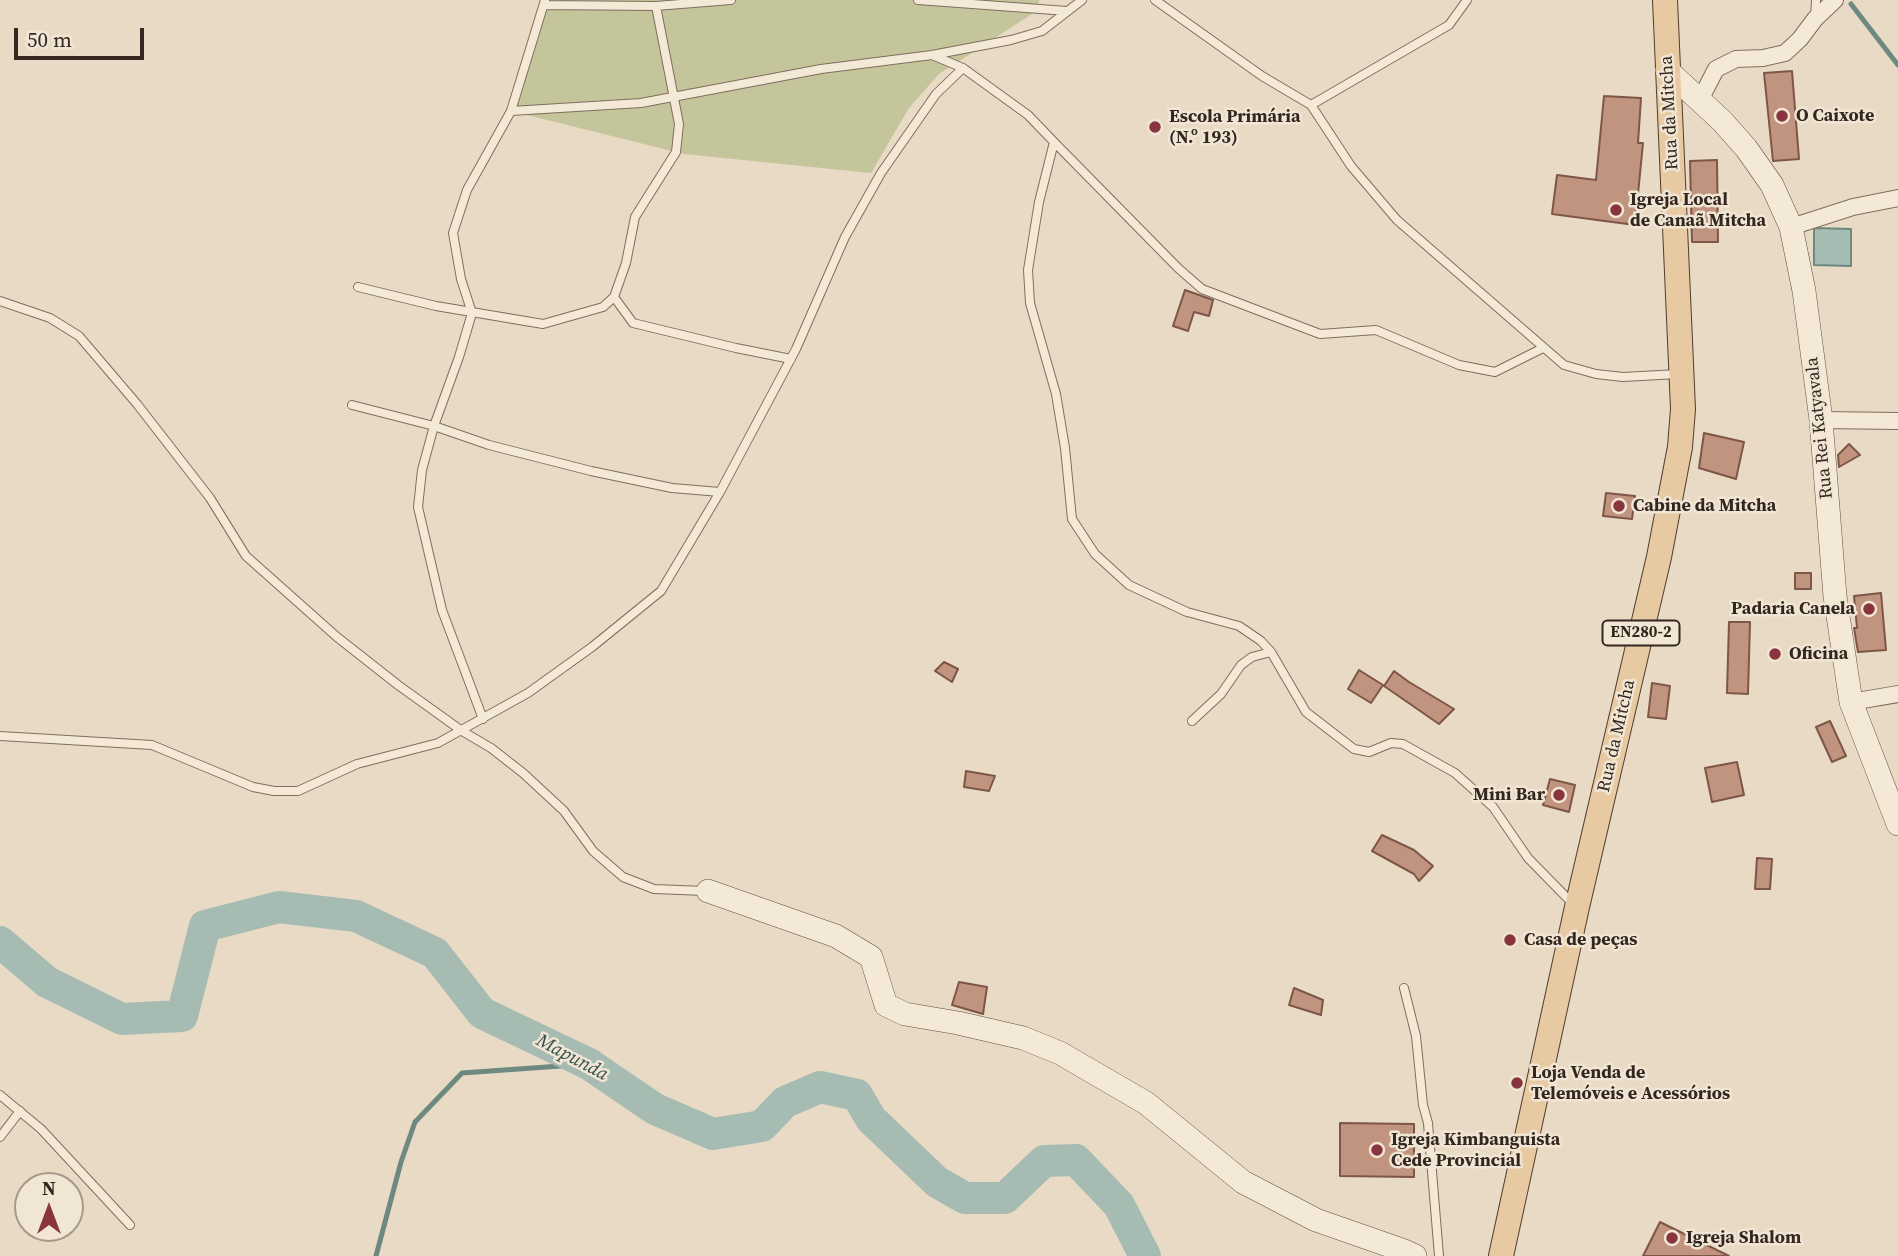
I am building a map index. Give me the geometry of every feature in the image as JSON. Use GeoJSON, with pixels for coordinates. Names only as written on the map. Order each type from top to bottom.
{"type":"FeatureCollection","features":[{"type":"Feature","properties":{"kind":"main road","name":"Rua da Mitcha"},"geometry":{"type":"LineString","coordinates":[[1502,1256],[1577,907],[1661,545],[1680,447],[1683,409],[1665,0]]}},
{"type":"Feature","properties":{"kind":"main road","name":"Rua Rei Katyavala"},"geometry":{"type":"LineString","coordinates":[[1668,70],[1746,148],[1772,185],[1791,227],[1804,291],[1821,420],[1835,596],[1851,702],[1898,824]]}},
{"type":"Feature","properties":{"kind":"main road"},"geometry":{"type":"LineString","coordinates":[[708,891],[836,936],[871,957],[886,1005],[905,1014],[1023,1038],[1060,1053],[1146,1102],[1243,1182],[1316,1220],[1415,1256]]}},
{"type":"Feature","properties":{"kind":"street"},"geometry":{"type":"LineString","coordinates":[[1700,100],[1716,69],[1736,59],[1763,58],[1784,53],[1835,0]]}},
{"type":"Feature","properties":{"kind":"street"},"geometry":{"type":"LineString","coordinates":[[1791,227],[1853,207],[1898,198]]}},
{"type":"Feature","properties":{"kind":"street"},"geometry":{"type":"LineString","coordinates":[[1821,420],[1898,421]]}},
{"type":"Feature","properties":{"kind":"street"},"geometry":{"type":"LineString","coordinates":[[1851,702],[1898,694]]}},
{"type":"Feature","properties":{"kind":"lane"},"geometry":{"type":"LineString","coordinates":[[483,719],[442,610],[418,507],[422,470],[434,426],[472,313],[461,278],[453,233],[467,190],[511,111],[545,3],[656,6],[731,0]]}},
{"type":"Feature","properties":{"kind":"lane"},"geometry":{"type":"LineString","coordinates":[[918,0],[1067,11]]}},
{"type":"Feature","properties":{"kind":"lane"},"geometry":{"type":"LineString","coordinates":[[511,111],[587,108],[674,98],[821,69],[932,55],[1012,40],[1042,31],[1082,0]]}},
{"type":"Feature","properties":{"kind":"lane"},"geometry":{"type":"LineString","coordinates":[[1155,0],[1262,76],[1311,105],[1351,166],[1397,220],[1564,365],[1596,374],[1623,377],[1681,374]]}},
{"type":"Feature","properties":{"kind":"lane"},"geometry":{"type":"LineString","coordinates":[[1311,105],[1449,25],[1467,0]]}},
{"type":"Feature","properties":{"kind":"lane"},"geometry":{"type":"LineString","coordinates":[[1815,19],[1816,0]]}},
{"type":"Feature","properties":{"kind":"lane"},"geometry":{"type":"LineString","coordinates":[[358,286],[472,313],[543,324],[603,307],[614,297],[626,263],[635,217],[676,152],[678,124],[656,6]]}},
{"type":"Feature","properties":{"kind":"lane"},"geometry":{"type":"LineString","coordinates":[[932,55],[963,68],[1028,115],[1178,268],[1202,289],[1320,334],[1376,330],[1460,365],[1495,372],[1544,348]]}},
{"type":"Feature","properties":{"kind":"lane"},"geometry":{"type":"LineString","coordinates":[[0,736],[152,745],[253,787],[298,792],[356,764],[438,743],[528,693],[592,647],[661,591],[720,492],[791,359],[845,237],[881,173],[936,94],[963,68]]}},
{"type":"Feature","properties":{"kind":"lane"},"geometry":{"type":"LineString","coordinates":[[1054,142],[1039,202],[1028,270],[1030,303],[1056,394],[1072,519],[1095,554],[1129,585],[1187,612],[1238,626],[1261,641],[1271,652],[1306,712],[1354,749],[1369,752],[1391,743],[1403,744],[1455,772],[1493,807],[1528,858],[1577,907]]}},
{"type":"Feature","properties":{"kind":"lane"},"geometry":{"type":"LineString","coordinates":[[614,297],[633,323],[791,359]]}},
{"type":"Feature","properties":{"kind":"lane"},"geometry":{"type":"LineString","coordinates":[[0,301],[50,318],[79,336],[137,404],[210,498],[246,556],[337,637],[461,732],[491,748],[544,792],[564,811],[593,851],[623,877],[654,888],[708,891]]}},
{"type":"Feature","properties":{"kind":"lane"},"geometry":{"type":"LineString","coordinates":[[352,405],[591,471],[672,488],[720,492]]}},
{"type":"Feature","properties":{"kind":"lane"},"geometry":{"type":"LineString","coordinates":[[1192,721],[1221,694],[1241,665],[1252,657],[1271,652]]}},
{"type":"Feature","properties":{"kind":"lane"},"geometry":{"type":"LineString","coordinates":[[1404,988],[1416,1037],[1423,1105],[1428,1123],[1439,1256]]}},
{"type":"Feature","properties":{"kind":"lane"},"geometry":{"type":"LineString","coordinates":[[0,1095],[41,1129],[130,1225]]}},
{"type":"Feature","properties":{"kind":"lane"},"geometry":{"type":"LineString","coordinates":[[0,1137],[20,1111]]}},
{"type":"Feature","properties":{"kind":"green space"},"geometry":{"type":"Polygon","coordinates":[[[557,0],[1040,0],[1032,14],[939,74],[909,108],[871,173],[684,154],[511,111],[544,5],[557,5],[557,0]]]}},
{"type":"Feature","properties":{"kind":"shaded area"},"geometry":{"type":"Polygon","coordinates":[[[1814,228],[1851,229],[1851,266],[1814,265],[1814,228]]]}},
{"type":"Feature","properties":{"kind":"building","name":"O Caixote"},"geometry":{"type":"Polygon","coordinates":[[[1792,71],[1799,159],[1773,161],[1764,73],[1792,71]]]}},
{"type":"Feature","properties":{"kind":"building"},"geometry":{"type":"Polygon","coordinates":[[[1604,96],[1641,98],[1638,143],[1643,143],[1635,225],[1552,214],[1557,175],[1596,180],[1604,96]]]}},
{"type":"Feature","properties":{"kind":"building"},"geometry":{"type":"Polygon","coordinates":[[[1717,160],[1718,242],[1692,242],[1690,161],[1717,160]]]}},
{"type":"Feature","properties":{"kind":"building"},"geometry":{"type":"Polygon","coordinates":[[[1185,290],[1213,300],[1209,316],[1194,312],[1188,331],[1173,326],[1185,290]]]}},
{"type":"Feature","properties":{"kind":"building"},"geometry":{"type":"Polygon","coordinates":[[[1704,433],[1744,442],[1736,479],[1699,468],[1704,433]]]}},
{"type":"Feature","properties":{"kind":"building"},"geometry":{"type":"Polygon","coordinates":[[[1849,444],[1860,455],[1839,467],[1838,455],[1849,444]]]}},
{"type":"Feature","properties":{"kind":"building","name":"Cabine da Mitcha"},"geometry":{"type":"Polygon","coordinates":[[[1606,493],[1635,496],[1632,519],[1603,516],[1606,493]]]}},
{"type":"Feature","properties":{"kind":"building"},"geometry":{"type":"Polygon","coordinates":[[[1795,573],[1811,573],[1811,589],[1795,589],[1795,573]]]}},
{"type":"Feature","properties":{"kind":"building"},"geometry":{"type":"Polygon","coordinates":[[[1881,593],[1886,650],[1858,652],[1854,628],[1857,628],[1854,596],[1881,593]]]}},
{"type":"Feature","properties":{"kind":"building"},"geometry":{"type":"Polygon","coordinates":[[[1729,622],[1750,622],[1748,694],[1727,693],[1729,622]]]}},
{"type":"Feature","properties":{"kind":"building"},"geometry":{"type":"Polygon","coordinates":[[[944,662],[958,669],[952,682],[935,671],[944,662]]]}},
{"type":"Feature","properties":{"kind":"building"},"geometry":{"type":"Polygon","coordinates":[[[1359,670],[1383,685],[1371,703],[1348,689],[1359,670]]]}},
{"type":"Feature","properties":{"kind":"building"},"geometry":{"type":"Polygon","coordinates":[[[1394,671],[1454,709],[1439,724],[1384,686],[1394,671]]]}},
{"type":"Feature","properties":{"kind":"building"},"geometry":{"type":"Polygon","coordinates":[[[1652,683],[1670,686],[1666,719],[1648,717],[1652,683]]]}},
{"type":"Feature","properties":{"kind":"building"},"geometry":{"type":"Polygon","coordinates":[[[1830,721],[1846,756],[1832,762],[1816,727],[1830,721]]]}},
{"type":"Feature","properties":{"kind":"building"},"geometry":{"type":"Polygon","coordinates":[[[1737,762],[1744,795],[1712,802],[1705,768],[1737,762]]]}},
{"type":"Feature","properties":{"kind":"building"},"geometry":{"type":"Polygon","coordinates":[[[966,771],[995,776],[989,791],[964,787],[966,771]]]}},
{"type":"Feature","properties":{"kind":"building","name":"Mini Bar"},"geometry":{"type":"Polygon","coordinates":[[[1550,779],[1575,785],[1569,812],[1543,805],[1550,779]]]}},
{"type":"Feature","properties":{"kind":"building"},"geometry":{"type":"Polygon","coordinates":[[[1382,835],[1414,850],[1433,866],[1419,881],[1414,874],[1372,851],[1382,835]]]}},
{"type":"Feature","properties":{"kind":"building"},"geometry":{"type":"Polygon","coordinates":[[[1757,858],[1772,859],[1770,889],[1755,889],[1757,858]]]}},
{"type":"Feature","properties":{"kind":"building"},"geometry":{"type":"Polygon","coordinates":[[[959,982],[987,987],[983,1014],[952,1005],[959,982]]]}},
{"type":"Feature","properties":{"kind":"building"},"geometry":{"type":"Polygon","coordinates":[[[1294,988],[1323,1000],[1321,1015],[1289,1005],[1294,988]]]}},
{"type":"Feature","properties":{"kind":"building","name":"Igreja Kimbanguista Cede Provincial"},"geometry":{"type":"Polygon","coordinates":[[[1340,1123],[1414,1124],[1414,1177],[1340,1176],[1340,1123]]]}},
{"type":"Feature","properties":{"kind":"building","name":"Igreja Shalom"},"geometry":{"type":"Polygon","coordinates":[[[1660,1222],[1729,1256],[1643,1256],[1660,1222]]]}},
{"type":"Feature","properties":{"kind":"waterway"},"geometry":{"type":"LineString","coordinates":[[1851,4],[1898,65]]}},
{"type":"Feature","properties":{"kind":"waterway","name":"Mapunda"},"geometry":{"type":"LineString","coordinates":[[0,942],[47,982],[122,1019],[182,1016],[205,926],[279,907],[356,916],[435,953],[482,1013],[589,1064],[655,1109],[713,1134],[762,1126],[785,1102],[820,1087],[857,1095],[871,1119],[937,1182],[965,1198],[1005,1198],[1044,1161],[1076,1160],[1119,1205],[1145,1256]]}},
{"type":"Feature","properties":{"kind":"waterway"},"geometry":{"type":"LineString","coordinates":[[376,1256],[401,1162],[415,1122],[462,1073],[589,1064]]}},
{"type":"Feature","properties":{"kind":"place","name":"O Caixote"},"geometry":{"type":"Point","coordinates":[1782,116]}},
{"type":"Feature","properties":{"kind":"place","name":"Escola Primária (N.º 193)"},"geometry":{"type":"Point","coordinates":[1155,127]}},
{"type":"Feature","properties":{"kind":"place","name":"Igreja Local de Canaã Mitcha"},"geometry":{"type":"Point","coordinates":[1616,210]}},
{"type":"Feature","properties":{"kind":"place","name":"Cabine da Mitcha"},"geometry":{"type":"Point","coordinates":[1619,506]}},
{"type":"Feature","properties":{"kind":"place","name":"Padaria Canela"},"geometry":{"type":"Point","coordinates":[1869,609]}},
{"type":"Feature","properties":{"kind":"place","name":"Oficina"},"geometry":{"type":"Point","coordinates":[1775,654]}},
{"type":"Feature","properties":{"kind":"place","name":"Mini Bar"},"geometry":{"type":"Point","coordinates":[1559,795]}},
{"type":"Feature","properties":{"kind":"place","name":"Casa de peças"},"geometry":{"type":"Point","coordinates":[1510,940]}},
{"type":"Feature","properties":{"kind":"place","name":"Loja Venda de Telemóveis e Acessórios"},"geometry":{"type":"Point","coordinates":[1517,1083]}},
{"type":"Feature","properties":{"kind":"place","name":"Igreja Kimbanguista Cede Provincial"},"geometry":{"type":"Point","coordinates":[1377,1150]}},
{"type":"Feature","properties":{"kind":"place","name":"Igreja Shalom"},"geometry":{"type":"Point","coordinates":[1672,1238]}}]}
